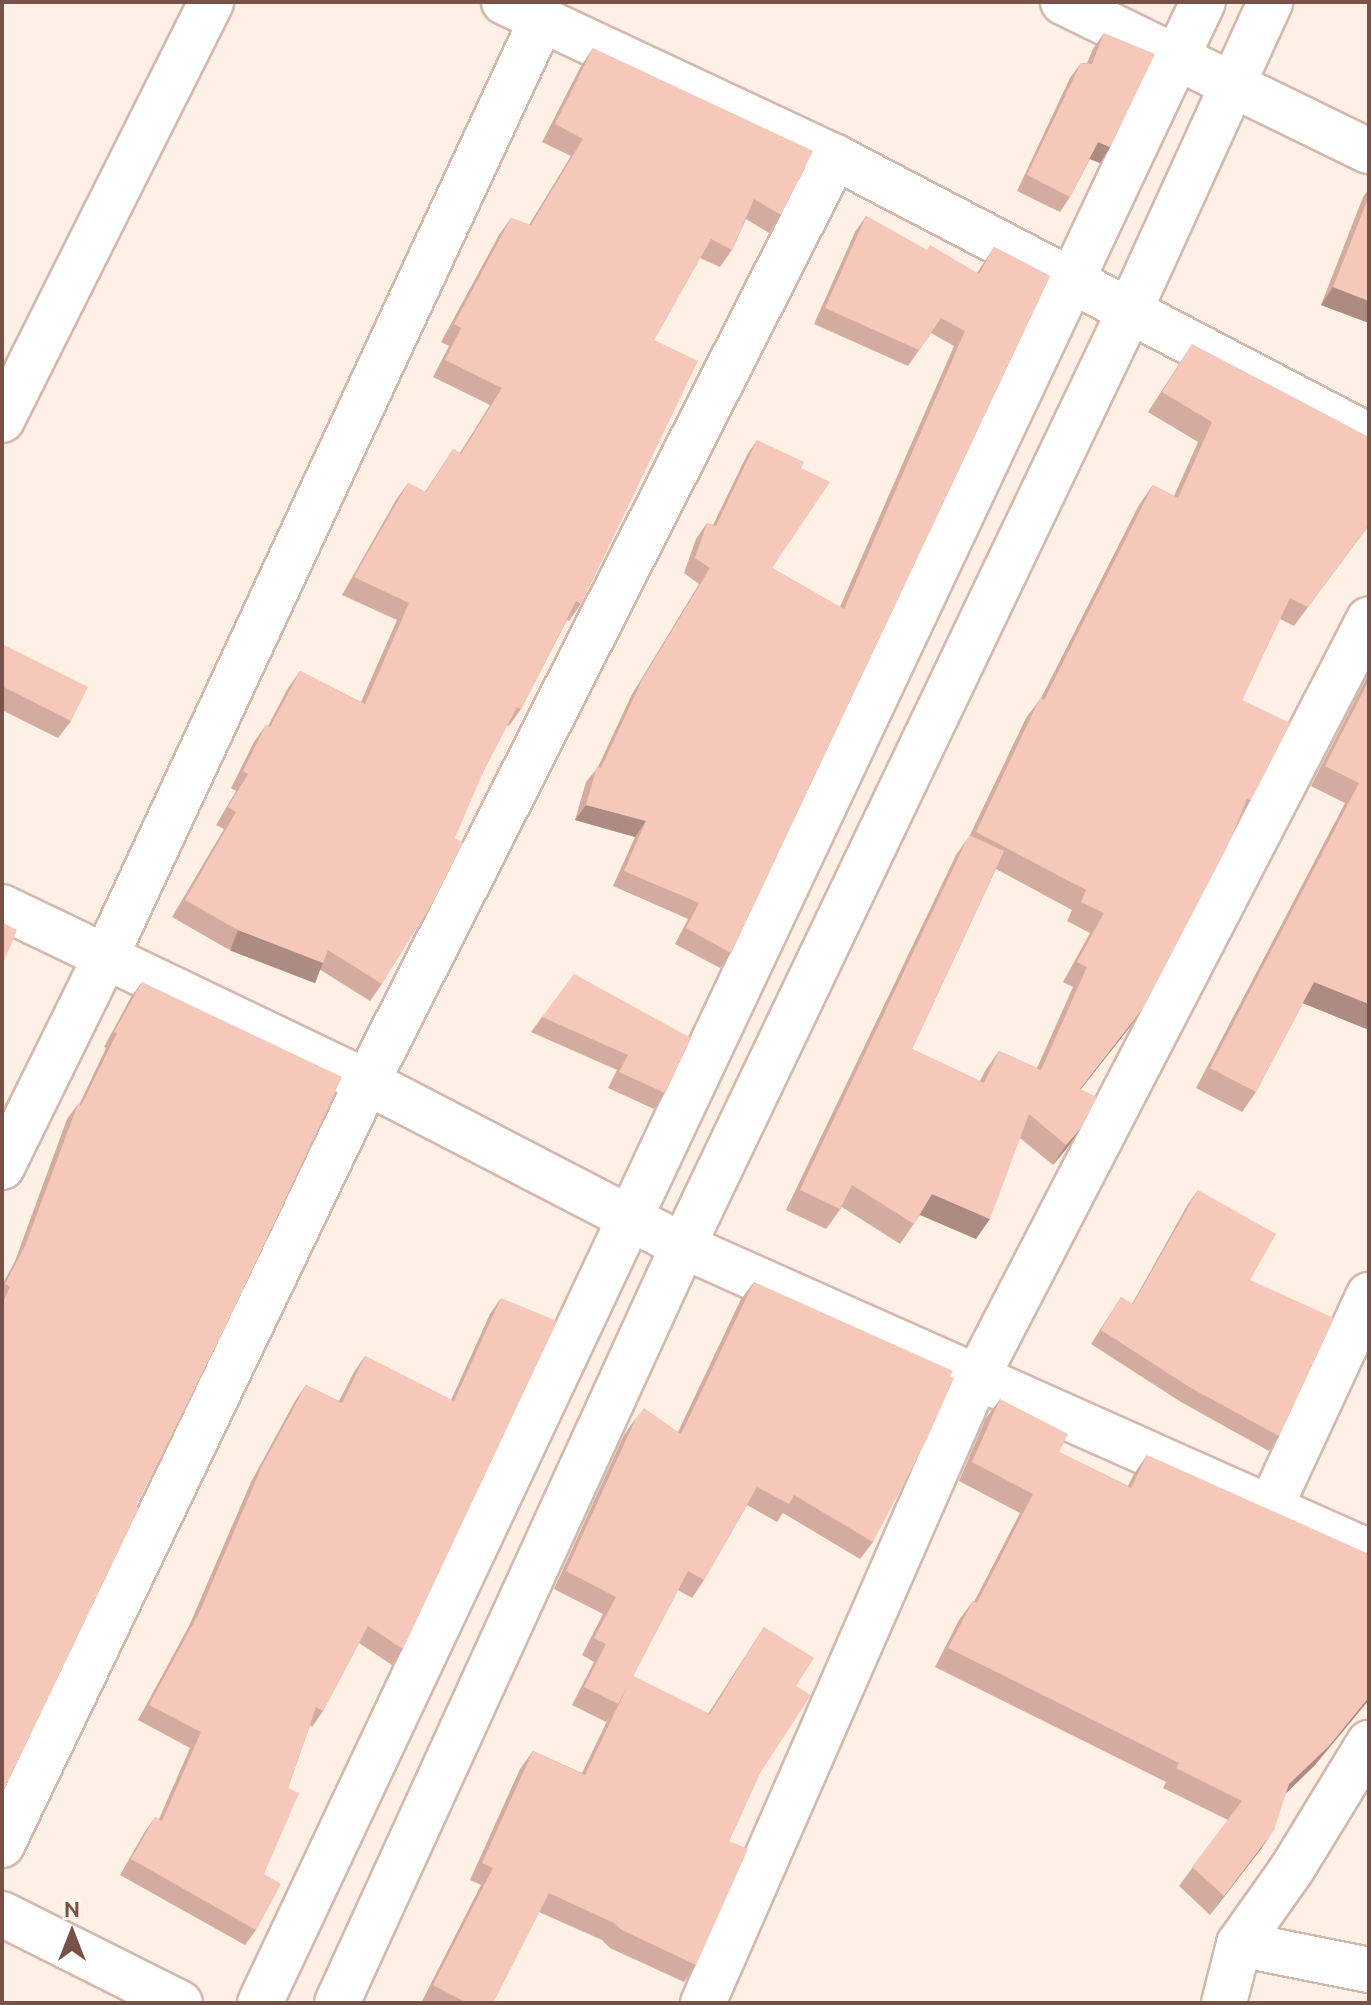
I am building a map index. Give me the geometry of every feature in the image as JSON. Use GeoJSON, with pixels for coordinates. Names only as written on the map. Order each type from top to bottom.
{"type":"FeatureCollection","features":[{"type":"Feature","properties":{"kind":"street"},"geometry":{"type":"LineString","coordinates":[[2,420],[211,2]]}},
{"type":"Feature","properties":{"kind":"street"},"geometry":{"type":"LineString","coordinates":[[1063,2],[1369,151]]}},
{"type":"Feature","properties":{"kind":"street"},"geometry":{"type":"LineString","coordinates":[[260,2003],[1203,2]]}},
{"type":"Feature","properties":{"kind":"street"},"geometry":{"type":"LineString","coordinates":[[337,2003],[683,1246],[1129,312],[1270,2]]}},
{"type":"Feature","properties":{"kind":"street"},"geometry":{"type":"LineString","coordinates":[[2,1167],[107,954],[523,11],[835,157],[1369,436]]}},
{"type":"Feature","properties":{"kind":"street"},"geometry":{"type":"LineString","coordinates":[[2,1845],[367,1082],[835,157]]}},
{"type":"Feature","properties":{"kind":"street"},"geometry":{"type":"LineString","coordinates":[[703,2003],[977,1377],[1369,619]]}},
{"type":"Feature","properties":{"kind":"street"},"geometry":{"type":"LineString","coordinates":[[2,907],[107,954],[367,1082],[683,1246],[1369,1552]]}},
{"type":"Feature","properties":{"kind":"street"},"geometry":{"type":"LineString","coordinates":[[1270,1508],[1369,1295]]}},
{"type":"Feature","properties":{"kind":"street"},"geometry":{"type":"LineString","coordinates":[[1224,2003],[1239,1944],[1366,1755]]}},
{"type":"Feature","properties":{"kind":"street"},"geometry":{"type":"LineString","coordinates":[[2,1914],[180,2003]]}},
{"type":"Feature","properties":{"kind":"street"},"geometry":{"type":"LineString","coordinates":[[1239,1944],[1369,1970]]}},
{"type":"Feature","properties":{"kind":"building"},"geometry":{"type":"Polygon","coordinates":[[[1104,33],[1155,54],[1110,147],[1098,142],[1070,197],[1027,175],[1081,63],[1092,64],[1104,33]]]}},
{"type":"Feature","properties":{"kind":"building"},"geometry":{"type":"Polygon","coordinates":[[[593,48],[813,151],[781,215],[754,199],[732,250],[711,239],[654,340],[698,361],[581,604],[576,601],[521,709],[517,707],[484,770],[455,838],[463,843],[433,902],[382,984],[328,950],[323,963],[238,930],[185,900],[236,812],[228,807],[248,774],[243,771],[266,725],[270,727],[300,671],[365,704],[409,603],[354,577],[408,483],[426,492],[453,449],[461,454],[502,388],[445,360],[461,328],[454,324],[511,218],[531,225],[583,139],[555,124],[593,48]]]}},
{"type":"Feature","properties":{"kind":"building"},"geometry":{"type":"Polygon","coordinates":[[[1369,196],[1369,301],[1333,287],[1369,196]]]}},
{"type":"Feature","properties":{"kind":"building"},"geometry":{"type":"Polygon","coordinates":[[[866,216],[927,250],[930,245],[979,274],[994,247],[1050,276],[731,953],[686,928],[699,903],[624,871],[646,821],[586,805],[597,766],[601,768],[642,680],[710,568],[695,558],[707,523],[716,526],[757,440],[804,462],[801,468],[830,482],[772,568],[844,609],[965,331],[941,318],[919,350],[825,308],[866,216]]]}},
{"type":"Feature","properties":{"kind":"building"},"geometry":{"type":"Polygon","coordinates":[[[1192,344],[1369,437],[1369,524],[1308,607],[1290,598],[1242,700],[1290,723],[1251,800],[1247,799],[1226,849],[1143,1008],[1080,1089],[1097,1097],[1081,1128],[1066,1145],[1029,1114],[990,1219],[932,1194],[914,1224],[852,1185],[840,1209],[800,1190],[969,835],[1004,851],[912,1049],[984,1083],[999,1051],[1041,1070],[1087,967],[1077,962],[1104,913],[1081,902],[1086,890],[976,832],[1040,698],[1044,700],[1153,485],[1178,498],[1212,422],[1162,392],[1192,344]]]}},
{"type":"Feature","properties":{"kind":"building"},"geometry":{"type":"Polygon","coordinates":[[[2,644],[88,687],[71,721],[2,686],[2,644]]]}},
{"type":"Feature","properties":{"kind":"building"},"geometry":{"type":"Polygon","coordinates":[[[1369,680],[1369,1004],[1314,982],[1256,1092],[1210,1068],[1359,783],[1325,766],[1369,680]]]}},
{"type":"Feature","properties":{"kind":"building"},"geometry":{"type":"Polygon","coordinates":[[[2,922],[17,930],[2,966],[2,922]]]}},
{"type":"Feature","properties":{"kind":"building"},"geometry":{"type":"Polygon","coordinates":[[[574,974],[691,1038],[665,1093],[619,1072],[628,1055],[542,1017],[574,974]]]}},
{"type":"Feature","properties":{"kind":"building"},"geometry":{"type":"Polygon","coordinates":[[[142,982],[342,1077],[2,1794],[2,1304],[10,1287],[5,1284],[25,1246],[78,1104],[81,1106],[117,1033],[114,1032],[142,982]]]}},
{"type":"Feature","properties":{"kind":"building"},"geometry":{"type":"Polygon","coordinates":[[[1198,1190],[1276,1234],[1250,1280],[1334,1318],[1279,1436],[1191,1388],[1101,1330],[1121,1297],[1133,1304],[1198,1190]]]}},
{"type":"Feature","properties":{"kind":"building"},"geometry":{"type":"Polygon","coordinates":[[[754,1282],[953,1371],[950,1376],[954,1378],[926,1441],[873,1542],[794,1495],[789,1504],[757,1487],[704,1580],[688,1571],[633,1676],[710,1714],[764,1627],[814,1658],[796,1686],[811,1695],[760,1773],[729,1841],[748,1849],[696,1965],[549,1893],[493,2003],[467,2003],[433,1985],[493,1868],[482,1863],[533,1751],[585,1775],[628,1685],[618,1704],[584,1687],[606,1644],[594,1638],[616,1597],[566,1571],[636,1418],[644,1408],[681,1434],[754,1282]]]}},
{"type":"Feature","properties":{"kind":"building"},"geometry":{"type":"Polygon","coordinates":[[[501,1298],[557,1321],[403,1649],[368,1626],[323,1711],[316,1707],[288,1788],[299,1793],[264,1874],[281,1884],[256,1930],[131,1859],[155,1817],[162,1821],[201,1732],[149,1705],[200,1611],[262,1466],[306,1385],[342,1403],[365,1356],[454,1401],[501,1298]]]}},
{"type":"Feature","properties":{"kind":"building"},"geometry":{"type":"Polygon","coordinates":[[[1000,1399],[1068,1434],[1059,1452],[1131,1488],[1147,1455],[1369,1554],[1369,1697],[1329,1746],[1289,1784],[1274,1830],[1224,1896],[1192,1867],[1242,1801],[1176,1768],[1179,1763],[948,1648],[973,1601],[977,1603],[1033,1494],[972,1462],[1000,1399]]]}}]}
